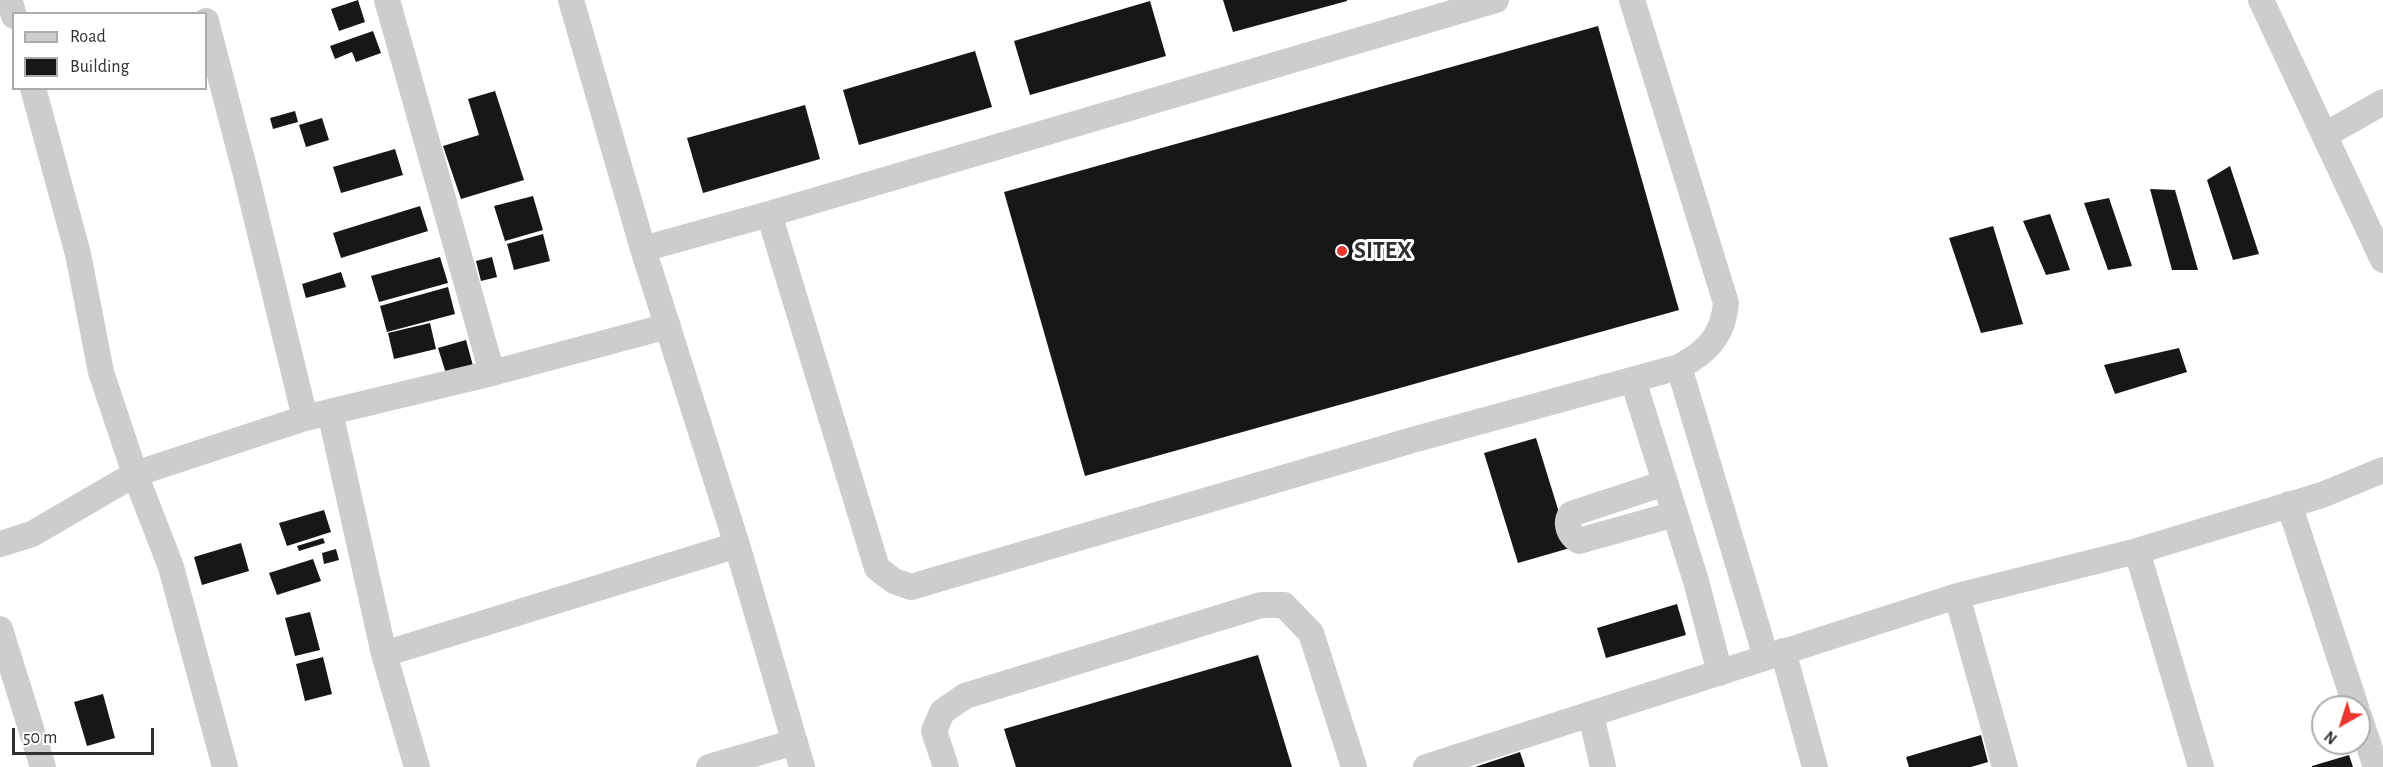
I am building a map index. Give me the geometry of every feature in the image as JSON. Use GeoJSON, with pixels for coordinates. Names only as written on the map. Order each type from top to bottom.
{"type":"FeatureCollection","features":[{"type":"Feature","properties":{"kind":"street"},"geometry":{"type":"LineString","coordinates":[[387,0],[492,373]]}},
{"type":"Feature","properties":{"kind":"street"},"geometry":{"type":"LineString","coordinates":[[571,0],[643,249],[737,545],[802,767]]}},
{"type":"Feature","properties":{"kind":"street"},"geometry":{"type":"LineString","coordinates":[[643,249],[1496,0]]}},
{"type":"Feature","properties":{"kind":"street"},"geometry":{"type":"LineString","coordinates":[[769,214],[877,567],[894,580],[911,587],[1416,439],[1679,367],[1709,347],[1724,321],[1726,303],[1632,0]]}},
{"type":"Feature","properties":{"kind":"street"},"geometry":{"type":"LineString","coordinates":[[2261,0],[2383,260]]}},
{"type":"Feature","properties":{"kind":"street"},"geometry":{"type":"LineString","coordinates":[[207,25],[305,418]]}},
{"type":"Feature","properties":{"kind":"street"},"geometry":{"type":"LineString","coordinates":[[34,90],[78,254],[101,372],[135,474],[171,567],[225,767]]}},
{"type":"Feature","properties":{"kind":"street"},"geometry":{"type":"LineString","coordinates":[[2325,135],[2383,102]]}},
{"type":"Feature","properties":{"kind":"street"},"geometry":{"type":"LineString","coordinates":[[0,544],[32,534],[135,474],[305,418],[492,373],[668,326]]}},
{"type":"Feature","properties":{"kind":"street"},"geometry":{"type":"LineString","coordinates":[[1679,367],[1774,654],[1815,767]]}},
{"type":"Feature","properties":{"kind":"street"},"geometry":{"type":"LineString","coordinates":[[1633,380],[1675,514],[1720,673]]}},
{"type":"Feature","properties":{"kind":"street"},"geometry":{"type":"LineString","coordinates":[[330,412],[384,654],[417,767]]}},
{"type":"Feature","properties":{"kind":"street"},"geometry":{"type":"LineString","coordinates":[[1426,767],[1957,596],[2137,551],[2322,495],[2383,471]]}},
{"type":"Feature","properties":{"kind":"street"},"geometry":{"type":"LineString","coordinates":[[1665,483],[1571,514],[1568,518],[1569,530],[1579,541],[1675,514]]}},
{"type":"Feature","properties":{"kind":"street"},"geometry":{"type":"LineString","coordinates":[[2289,504],[2352,695]]}},
{"type":"Feature","properties":{"kind":"street"},"geometry":{"type":"LineString","coordinates":[[384,654],[737,545]]}},
{"type":"Feature","properties":{"kind":"street"},"geometry":{"type":"LineString","coordinates":[[2137,551],[2201,767]]}},
{"type":"Feature","properties":{"kind":"street"},"geometry":{"type":"LineString","coordinates":[[1957,596],[2005,767]]}},
{"type":"Feature","properties":{"kind":"street"},"geometry":{"type":"LineString","coordinates":[[946,767],[934,731],[942,712],[965,696],[1261,605],[1284,605],[1311,633],[1354,767]]}},
{"type":"Feature","properties":{"kind":"street"},"geometry":{"type":"LineString","coordinates":[[0,629],[43,767]]}},
{"type":"Feature","properties":{"kind":"street"},"geometry":{"type":"LineString","coordinates":[[1591,715],[1603,767]]}},
{"type":"Feature","properties":{"kind":"street"},"geometry":{"type":"LineString","coordinates":[[709,767],[795,741]]}},
{"type":"Feature","properties":{"kind":"street"},"geometry":{"type":"LineString","coordinates":[[2371,752],[2376,767]]}},
{"type":"Feature","properties":{"kind":"building"},"geometry":{"type":"Polygon","coordinates":[[[358,0],[365,22],[339,31],[331,9],[358,0]]]}},
{"type":"Feature","properties":{"kind":"building"},"geometry":{"type":"Polygon","coordinates":[[[1223,0],[1347,0],[1347,1],[1233,32],[1223,0]]]}},
{"type":"Feature","properties":{"kind":"building"},"geometry":{"type":"Polygon","coordinates":[[[1150,1],[1166,56],[1030,95],[1014,41],[1150,1]]]}},
{"type":"Feature","properties":{"kind":"building","name":"SITEX"},"geometry":{"type":"Polygon","coordinates":[[[1598,26],[1679,310],[1085,476],[1004,192],[1598,26]]]}},
{"type":"Feature","properties":{"kind":"building"},"geometry":{"type":"Polygon","coordinates":[[[373,31],[381,53],[356,62],[352,52],[335,59],[330,46],[373,31]]]}},
{"type":"Feature","properties":{"kind":"building"},"geometry":{"type":"Polygon","coordinates":[[[975,51],[992,107],[859,145],[843,90],[975,51]]]}},
{"type":"Feature","properties":{"kind":"building"},"geometry":{"type":"Polygon","coordinates":[[[495,91],[524,180],[461,199],[443,146],[479,135],[468,99],[495,91]]]}},
{"type":"Feature","properties":{"kind":"building"},"geometry":{"type":"Polygon","coordinates":[[[805,105],[820,159],[703,193],[687,138],[805,105]]]}},
{"type":"Feature","properties":{"kind":"building"},"geometry":{"type":"Polygon","coordinates":[[[295,111],[298,122],[273,129],[270,118],[295,111]]]}},
{"type":"Feature","properties":{"kind":"building"},"geometry":{"type":"Polygon","coordinates":[[[322,118],[329,140],[306,147],[299,125],[322,118]]]}},
{"type":"Feature","properties":{"kind":"building"},"geometry":{"type":"Polygon","coordinates":[[[395,149],[403,175],[341,193],[333,167],[395,149]]]}},
{"type":"Feature","properties":{"kind":"building"},"geometry":{"type":"Polygon","coordinates":[[[2230,166],[2259,254],[2233,260],[2207,180],[2230,166]]]}},
{"type":"Feature","properties":{"kind":"building"},"geometry":{"type":"Polygon","coordinates":[[[2150,189],[2175,190],[2198,270],[2172,270],[2150,189]]]}},
{"type":"Feature","properties":{"kind":"building"},"geometry":{"type":"Polygon","coordinates":[[[533,196],[543,230],[505,241],[494,206],[533,196]]]}},
{"type":"Feature","properties":{"kind":"building"},"geometry":{"type":"Polygon","coordinates":[[[2109,198],[2132,266],[2108,270],[2084,203],[2109,198]]]}},
{"type":"Feature","properties":{"kind":"building"},"geometry":{"type":"Polygon","coordinates":[[[420,206],[428,231],[341,258],[333,233],[420,206]]]}},
{"type":"Feature","properties":{"kind":"building"},"geometry":{"type":"Polygon","coordinates":[[[2050,214],[2070,270],[2046,275],[2023,221],[2050,214]]]}},
{"type":"Feature","properties":{"kind":"building"},"geometry":{"type":"Polygon","coordinates":[[[1993,226],[2023,324],[1981,333],[1949,238],[1993,226]]]}},
{"type":"Feature","properties":{"kind":"building"},"geometry":{"type":"Polygon","coordinates":[[[543,234],[550,261],[514,270],[507,244],[543,234]]]}},
{"type":"Feature","properties":{"kind":"building"},"geometry":{"type":"Polygon","coordinates":[[[440,257],[448,283],[379,302],[371,276],[440,257]]]}},
{"type":"Feature","properties":{"kind":"building"},"geometry":{"type":"Polygon","coordinates":[[[492,257],[497,277],[481,281],[476,261],[492,257]]]}},
{"type":"Feature","properties":{"kind":"building"},"geometry":{"type":"Polygon","coordinates":[[[341,272],[346,287],[306,298],[302,284],[341,272]]]}},
{"type":"Feature","properties":{"kind":"building"},"geometry":{"type":"Polygon","coordinates":[[[448,287],[455,314],[387,332],[380,306],[448,287]]]}},
{"type":"Feature","properties":{"kind":"building"},"geometry":{"type":"Polygon","coordinates":[[[430,323],[436,349],[394,359],[388,333],[430,323]]]}},
{"type":"Feature","properties":{"kind":"building"},"geometry":{"type":"Polygon","coordinates":[[[466,340],[475,373],[448,380],[438,348],[466,340]]]}},
{"type":"Feature","properties":{"kind":"building"},"geometry":{"type":"Polygon","coordinates":[[[2179,348],[2187,372],[2115,394],[2104,365],[2179,348]]]}},
{"type":"Feature","properties":{"kind":"building"},"geometry":{"type":"Polygon","coordinates":[[[1536,438],[1570,548],[1518,563],[1484,453],[1536,438]]]}},
{"type":"Feature","properties":{"kind":"building"},"geometry":{"type":"Polygon","coordinates":[[[324,510],[331,532],[287,546],[279,523],[324,510]]]}},
{"type":"Feature","properties":{"kind":"building"},"geometry":{"type":"Polygon","coordinates":[[[323,538],[325,543],[299,551],[297,546],[323,538]]]}},
{"type":"Feature","properties":{"kind":"building"},"geometry":{"type":"Polygon","coordinates":[[[241,543],[249,571],[202,585],[194,557],[241,543]]]}},
{"type":"Feature","properties":{"kind":"building"},"geometry":{"type":"Polygon","coordinates":[[[336,549],[339,560],[324,564],[322,553],[336,549]]]}},
{"type":"Feature","properties":{"kind":"building"},"geometry":{"type":"Polygon","coordinates":[[[313,559],[321,581],[277,595],[269,573],[313,559]]]}},
{"type":"Feature","properties":{"kind":"building"},"geometry":{"type":"Polygon","coordinates":[[[1677,604],[1686,635],[1606,658],[1597,628],[1677,604]]]}},
{"type":"Feature","properties":{"kind":"building"},"geometry":{"type":"Polygon","coordinates":[[[310,612],[320,650],[295,656],[285,618],[310,612]]]}},
{"type":"Feature","properties":{"kind":"building"},"geometry":{"type":"Polygon","coordinates":[[[1258,655],[1292,767],[1016,767],[1004,729],[1258,655]]]}},
{"type":"Feature","properties":{"kind":"building"},"geometry":{"type":"Polygon","coordinates":[[[323,657],[332,694],[305,701],[296,664],[323,657]]]}},
{"type":"Feature","properties":{"kind":"building"},"geometry":{"type":"Polygon","coordinates":[[[103,694],[115,738],[87,746],[74,702],[103,694]]]}},
{"type":"Feature","properties":{"kind":"building"},"geometry":{"type":"Polygon","coordinates":[[[1981,735],[1988,762],[1971,767],[1909,767],[1906,757],[1981,735]]]}},
{"type":"Feature","properties":{"kind":"building"},"geometry":{"type":"Polygon","coordinates":[[[1520,752],[1525,767],[1475,767],[1520,752]]]}},
{"type":"Feature","properties":{"kind":"building"},"geometry":{"type":"Polygon","coordinates":[[[2349,755],[2353,767],[2312,767],[2349,755]]]}},
{"type":"Feature","properties":{"kind":"place","name":"SITEX"},"geometry":{"type":"Point","coordinates":[1342,251]}}]}
